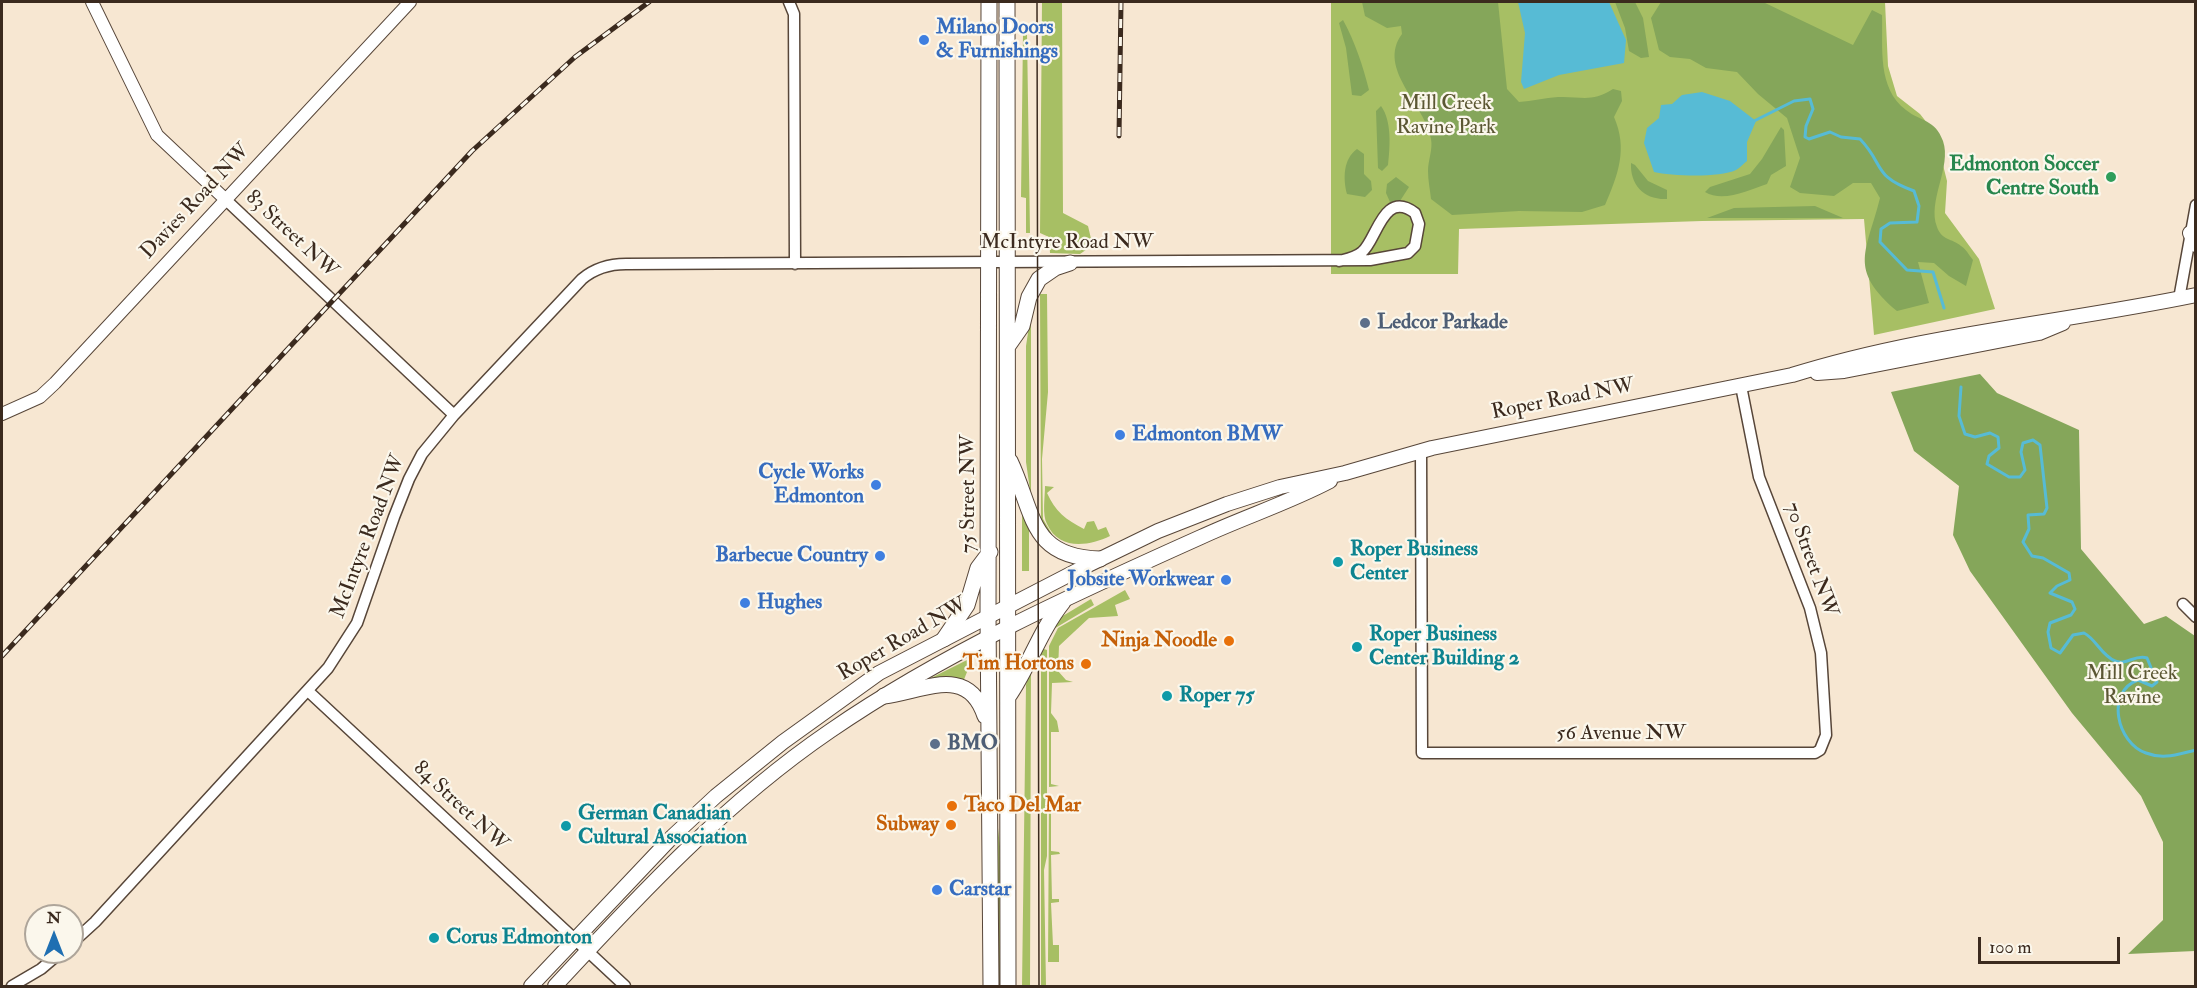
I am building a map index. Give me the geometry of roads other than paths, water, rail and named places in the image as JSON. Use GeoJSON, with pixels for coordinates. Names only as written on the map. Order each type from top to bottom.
{"type":"FeatureCollection","features":[{"type":"Feature","properties":{"kind":"main road","name":"75 Street NW"},"geometry":{"type":"LineString","coordinates":[[989,2],[990,552],[988,640],[991,987]]}},
{"type":"Feature","properties":{"kind":"main road","name":"75 Street NW"},"geometry":{"type":"LineString","coordinates":[[1007,2],[1008,987]]}},
{"type":"Feature","properties":{"kind":"main road"},"geometry":{"type":"LineString","coordinates":[[1008,346],[1022,326],[1029,297],[1039,279],[1048,272],[1070,263]]}},
{"type":"Feature","properties":{"kind":"main road","name":"Roper Road NW"},"geometry":{"type":"LineString","coordinates":[[531,987],[673,836],[742,775],[879,673],[1100,559],[1227,504],[1280,486],[1345,473],[1421,450],[1792,375],[1842,359],[2037,321],[2073,319],[2196,295]]}},
{"type":"Feature","properties":{"kind":"main road"},"geometry":{"type":"LineString","coordinates":[[1007,455],[1021,484],[1033,521],[1045,540],[1062,554],[1100,559]]}},
{"type":"Feature","properties":{"kind":"main road","name":"Roper Road NW"},"geometry":{"type":"LineString","coordinates":[[555,987],[683,853],[748,792],[814,742],[884,696],[1063,602],[1244,518],[1292,500],[1345,473]]}},
{"type":"Feature","properties":{"kind":"main road"},"geometry":{"type":"LineString","coordinates":[[944,639],[967,605],[978,567],[990,552]]}},
{"type":"Feature","properties":{"kind":"main road"},"geometry":{"type":"LineString","coordinates":[[1008,697],[1023,675],[1042,632],[1063,602]]}},
{"type":"Feature","properties":{"kind":"main road"},"geometry":{"type":"LineString","coordinates":[[884,696],[941,685],[963,687],[979,700],[990,730]]}},
{"type":"Feature","properties":{"kind":"street","name":"83 Street NW"},"geometry":{"type":"LineString","coordinates":[[92,2],[157,135],[454,415]]}},
{"type":"Feature","properties":{"kind":"street","name":"Davies Road NW"},"geometry":{"type":"LineString","coordinates":[[2,414],[40,397],[410,2]]}},
{"type":"Feature","properties":{"kind":"street"},"geometry":{"type":"LineString","coordinates":[[789,2],[794,14],[795,264]]}},
{"type":"Feature","properties":{"kind":"street"},"geometry":{"type":"LineString","coordinates":[[2179,298],[2193,239],[2196,205]]}},
{"type":"Feature","properties":{"kind":"street","name":"McIntyre Road NW"},"geometry":{"type":"LineString","coordinates":[[84,932],[308,691],[351,636],[409,479],[422,454],[454,415],[582,279],[595,270],[618,264],[1070,263],[1339,261],[1378,259],[1408,252],[1415,246],[1419,234],[1415,213],[1402,208],[1390,210],[1381,218],[1364,251],[1355,257],[1339,261]]}},
{"type":"Feature","properties":{"kind":"street","name":"70 Street NW"},"geometry":{"type":"LineString","coordinates":[[1741,386],[1759,477],[1810,608],[1821,653],[1826,735],[1820,750]]}},
{"type":"Feature","properties":{"kind":"street","name":"56 Avenue NW"},"geometry":{"type":"LineString","coordinates":[[1421,450],[1422,753],[1806,754],[1820,750]]}},
{"type":"Feature","properties":{"kind":"street"},"geometry":{"type":"LineString","coordinates":[[2183,604],[2196,617]]}},
{"type":"Feature","properties":{"kind":"street","name":"84 Street NW"},"geometry":{"type":"LineString","coordinates":[[308,691],[625,987]]}},
{"type":"Feature","properties":{"kind":"street"},"geometry":{"type":"LineString","coordinates":[[12,987],[47,964]]}},
{"type":"Feature","properties":{"kind":"water"},"geometry":{"type":"Polygon","coordinates":[[[1518,2],[1609,2],[1626,40],[1624,63],[1559,75],[1524,89],[1521,82],[1525,33],[1518,2]]]}},
{"type":"Feature","properties":{"kind":"water"},"geometry":{"type":"Polygon","coordinates":[[[1702,92],[1730,101],[1756,121],[1747,142],[1747,161],[1728,173],[1683,175],[1654,172],[1644,143],[1647,128],[1659,118],[1661,105],[1672,104],[1682,95],[1702,92]]]}},
{"type":"Feature","properties":{"kind":"waterway"},"geometry":{"type":"LineString","coordinates":[[1752,122],[1794,101],[1810,99],[1813,109],[1806,126],[1805,137],[1809,139],[1830,132],[1841,137],[1860,139],[1885,175],[1901,186],[1914,191],[1919,206],[1917,222],[1890,223],[1881,229],[1880,242],[1907,270],[1933,272],[1944,308]]}},
{"type":"Feature","properties":{"kind":"waterway"},"geometry":{"type":"LineString","coordinates":[[1961,387],[1959,416],[1965,434],[1975,437],[1990,433],[1998,437],[1999,448],[1989,456],[1987,464],[2009,477],[2020,477],[2025,470],[2021,452],[2023,443],[2033,440],[2040,445],[2047,508],[2044,514],[2028,515],[2029,529],[2023,542],[2032,556],[2043,558],[2069,573],[2070,580],[2057,586],[2050,593],[2072,602],[2075,609],[2071,615],[2050,623],[2048,632],[2051,648],[2060,653],[2073,635],[2084,633],[2115,661],[2123,662],[2138,657],[2147,658],[2157,682],[2152,686],[2138,680],[2128,686],[2121,695],[2118,706],[2122,729],[2136,747],[2153,755],[2171,756],[2196,750]]}},
{"type":"Feature","properties":{"kind":"tram line"},"geometry":{"type":"LineString","coordinates":[[1037,2],[1039,986]]}},
{"type":"Feature","properties":{"kind":"railway"},"geometry":{"type":"LineString","coordinates":[[2,656],[472,151],[575,57],[649,2]]}},
{"type":"Feature","properties":{"kind":"railway"},"geometry":{"type":"LineString","coordinates":[[1119,136],[1121,2]]}},
{"type":"Feature","properties":{"kind":"place","name":"Milano Doors & Furnishings"},"geometry":{"type":"Point","coordinates":[924,40]}},
{"type":"Feature","properties":{"kind":"place","name":"Edmonton Soccer Centre South"},"geometry":{"type":"Point","coordinates":[2111,177]}},
{"type":"Feature","properties":{"kind":"place","name":"Ledcor Parkade"},"geometry":{"type":"Point","coordinates":[1365,323]}},
{"type":"Feature","properties":{"kind":"place","name":"Edmonton BMW"},"geometry":{"type":"Point","coordinates":[1120,435]}},
{"type":"Feature","properties":{"kind":"place","name":"Cycle Works Edmonton"},"geometry":{"type":"Point","coordinates":[876,485]}},
{"type":"Feature","properties":{"kind":"place","name":"Barbecue Country"},"geometry":{"type":"Point","coordinates":[880,556]}},
{"type":"Feature","properties":{"kind":"place","name":"Roper Business Center"},"geometry":{"type":"Point","coordinates":[1338,562]}},
{"type":"Feature","properties":{"kind":"place","name":"Jobsite Workwear"},"geometry":{"type":"Point","coordinates":[1226,580]}},
{"type":"Feature","properties":{"kind":"place","name":"Hughes"},"geometry":{"type":"Point","coordinates":[745,603]}},
{"type":"Feature","properties":{"kind":"place","name":"Ninja Noodle"},"geometry":{"type":"Point","coordinates":[1229,641]}},
{"type":"Feature","properties":{"kind":"place","name":"Roper Business Center Building 2"},"geometry":{"type":"Point","coordinates":[1357,647]}},
{"type":"Feature","properties":{"kind":"place","name":"Tim Hortons"},"geometry":{"type":"Point","coordinates":[1086,664]}},
{"type":"Feature","properties":{"kind":"place","name":"Roper 75"},"geometry":{"type":"Point","coordinates":[1167,696]}},
{"type":"Feature","properties":{"kind":"place","name":"BMO"},"geometry":{"type":"Point","coordinates":[935,744]}},
{"type":"Feature","properties":{"kind":"place","name":"Taco Del Mar"},"geometry":{"type":"Point","coordinates":[952,806]}},
{"type":"Feature","properties":{"kind":"place","name":"Subway"},"geometry":{"type":"Point","coordinates":[951,825]}},
{"type":"Feature","properties":{"kind":"place","name":"German Canadian Cultural Association"},"geometry":{"type":"Point","coordinates":[566,826]}},
{"type":"Feature","properties":{"kind":"place","name":"Carstar"},"geometry":{"type":"Point","coordinates":[937,890]}},
{"type":"Feature","properties":{"kind":"place","name":"Corus Edmonton"},"geometry":{"type":"Point","coordinates":[434,938]}},
{"type":"Feature","properties":{"kind":"park label","name":"Mill Creek Ravine Park"},"geometry":{"type":"Point","coordinates":[1446,116]}},
{"type":"Feature","properties":{"kind":"park label","name":"Mill Creek Ravine"},"geometry":{"type":"Point","coordinates":[2132,686]}}]}
